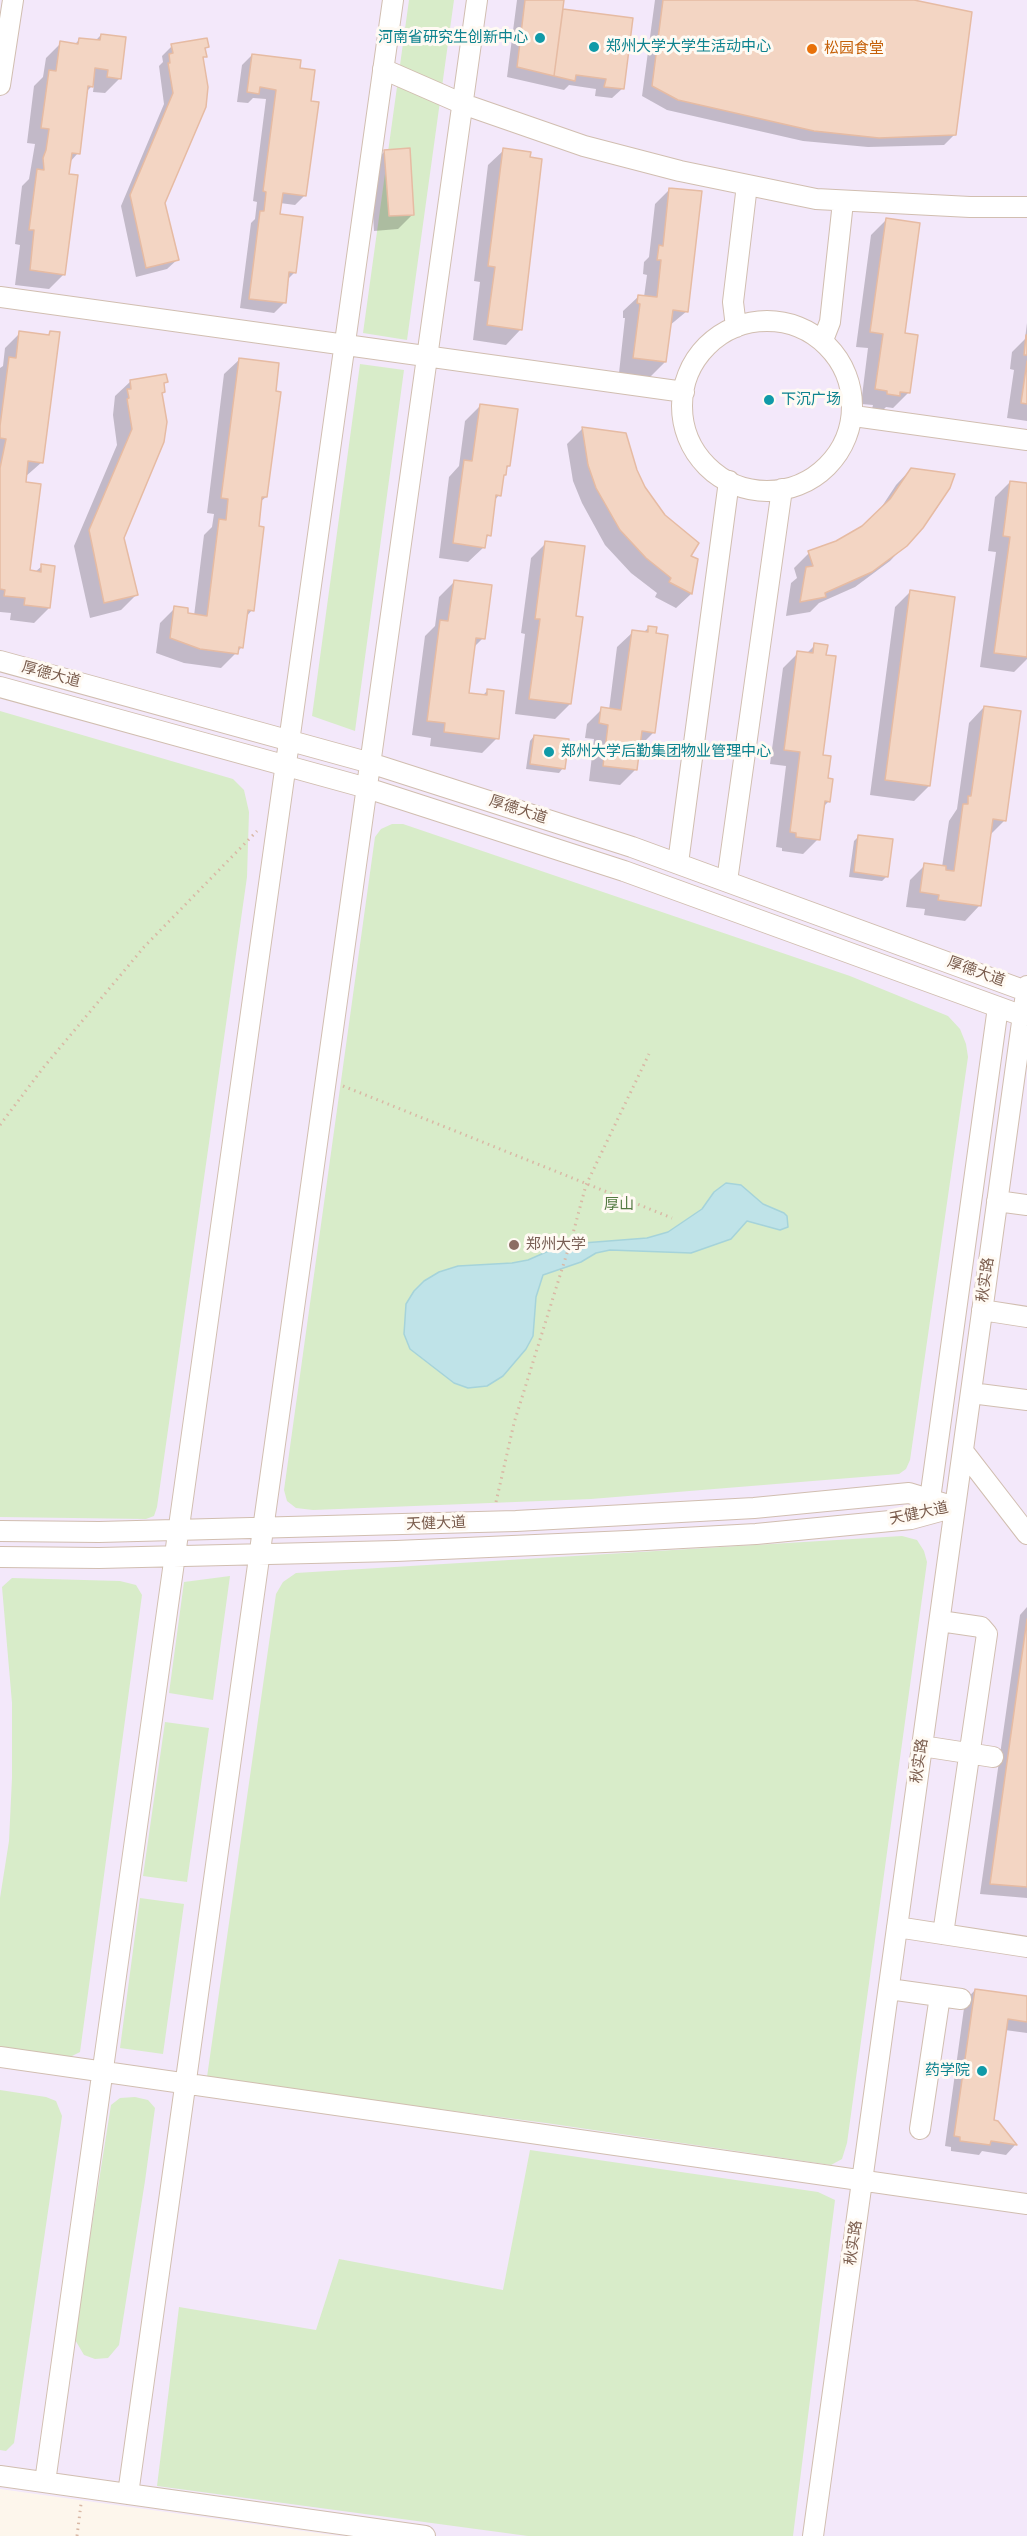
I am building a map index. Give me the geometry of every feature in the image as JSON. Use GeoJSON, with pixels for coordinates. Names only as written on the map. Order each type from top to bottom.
{"type":"FeatureCollection","features":[{"type":"Feature","properties":{"kind":"lane"},"geometry":{"type":"LineString","coordinates":[[0,85],[13,0]]}},
{"type":"Feature","properties":{"kind":"lane"},"geometry":{"type":"LineString","coordinates":[[45,2482],[393,0]]}},
{"type":"Feature","properties":{"kind":"lane"},"geometry":{"type":"LineString","coordinates":[[128,2494],[477,0]]}},
{"type":"Feature","properties":{"kind":"lane"},"geometry":{"type":"LineString","coordinates":[[383,69],[463,104],[584,146],[680,171],[816,200],[969,207],[1027,207]]}},
{"type":"Feature","properties":{"kind":"lane"},"geometry":{"type":"LineString","coordinates":[[736,327],[734,302],[747,185]]}},
{"type":"Feature","properties":{"kind":"lane"},"geometry":{"type":"LineString","coordinates":[[823,340],[830,322],[843,202]]}},
{"type":"Feature","properties":{"kind":"lane"},"geometry":{"type":"LineString","coordinates":[[0,297],[684,392]]}},
{"type":"Feature","properties":{"kind":"lane"},"geometry":{"type":"LineString","coordinates":[[755,321],[787,323],[802,328],[823,340],[846,373],[854,416],[839,451],[808,482],[764,491],[729,481],[709,468],[691,442],[682,412],[684,392],[693,365],[701,352],[719,336],[736,327],[748,326],[755,321]]}},
{"type":"Feature","properties":{"kind":"lane"},"geometry":{"type":"LineString","coordinates":[[854,416],[1027,440]]}},
{"type":"Feature","properties":{"kind":"lane"},"geometry":{"type":"LineString","coordinates":[[678,863],[729,481]]}},
{"type":"Feature","properties":{"kind":"lane"},"geometry":{"type":"LineString","coordinates":[[727,881],[782,489]]}},
{"type":"Feature","properties":{"kind":"lane","name":"厚德大道"},"geometry":{"type":"LineString","coordinates":[[0,661],[370,763],[678,863],[1027,988]]}},
{"type":"Feature","properties":{"kind":"lane","name":"厚德大道"},"geometry":{"type":"LineString","coordinates":[[0,687],[367,788],[624,871],[1023,1016]]}},
{"type":"Feature","properties":{"kind":"lane","name":"秋实路"},"geometry":{"type":"LineString","coordinates":[[813,2536],[1027,988]]}},
{"type":"Feature","properties":{"kind":"lane"},"geometry":{"type":"LineString","coordinates":[[930,1499],[998,1007]]}},
{"type":"Feature","properties":{"kind":"lane"},"geometry":{"type":"LineString","coordinates":[[997,1201],[1027,1206]]}},
{"type":"Feature","properties":{"kind":"lane"},"geometry":{"type":"LineString","coordinates":[[982,1311],[1027,1317]]}},
{"type":"Feature","properties":{"kind":"lane"},"geometry":{"type":"LineString","coordinates":[[971,1393],[1027,1400]]}},
{"type":"Feature","properties":{"kind":"lane"},"geometry":{"type":"LineString","coordinates":[[963,1451],[1027,1534]]}},
{"type":"Feature","properties":{"kind":"lane","name":"天健大道"},"geometry":{"type":"LineString","coordinates":[[0,1531],[178,1530],[492,1522],[754,1508],[909,1493],[955,1507]]}},
{"type":"Feature","properties":{"kind":"lane","name":"天健大道"},"geometry":{"type":"LineString","coordinates":[[0,1557],[260,1555],[528,1546],[756,1534],[911,1519],[955,1507]]}},
{"type":"Feature","properties":{"kind":"lane"},"geometry":{"type":"LineString","coordinates":[[940,1621],[981,1627],[987,1634],[943,1934]]}},
{"type":"Feature","properties":{"kind":"lane"},"geometry":{"type":"LineString","coordinates":[[922,1746],[993,1757]]}},
{"type":"Feature","properties":{"kind":"lane"},"geometry":{"type":"LineString","coordinates":[[897,1927],[1027,1947]]}},
{"type":"Feature","properties":{"kind":"lane"},"geometry":{"type":"LineString","coordinates":[[889,1989],[961,1999]]}},
{"type":"Feature","properties":{"kind":"lane"},"geometry":{"type":"LineString","coordinates":[[920,2129],[940,1996]]}},
{"type":"Feature","properties":{"kind":"lane"},"geometry":{"type":"LineString","coordinates":[[0,2057],[1027,2205]]}},
{"type":"Feature","properties":{"kind":"lane"},"geometry":{"type":"LineString","coordinates":[[0,2476],[425,2536]]}},
{"type":"Feature","properties":{"kind":"path"},"geometry":{"type":"LineString","coordinates":[[0,1125],[43,1068],[144,947],[279,808]]}},
{"type":"Feature","properties":{"kind":"path"},"geometry":{"type":"LineString","coordinates":[[492,1522],[514,1423],[586,1185],[649,1054]]}},
{"type":"Feature","properties":{"kind":"path"},"geometry":{"type":"LineString","coordinates":[[326,1079],[672,1218]]}},
{"type":"Feature","properties":{"kind":"path"},"geometry":{"type":"LineString","coordinates":[[77,2536],[84,2488]]}},
{"type":"Feature","properties":{"kind":"shaded area","name":"郑州大学"},"geometry":{"type":"Polygon","coordinates":[[[0,0],[1027,0],[1027,2536],[340,2536],[0,2489],[0,0]]]}},
{"type":"Feature","properties":{"kind":"green space"},"geometry":{"type":"Polygon","coordinates":[[[409,0],[454,0],[407,340],[363,333],[409,0]]]}},
{"type":"Feature","properties":{"kind":"green space"},"geometry":{"type":"Polygon","coordinates":[[[360,364],[404,370],[355,731],[312,716],[360,364]]]}},
{"type":"Feature","properties":{"kind":"green space"},"geometry":{"type":"Polygon","coordinates":[[[0,711],[233,779],[244,790],[249,812],[247,877],[157,1507],[154,1516],[146,1519],[0,1517],[0,711]]]}},
{"type":"Feature","properties":{"kind":"green space","name":"厚山"},"geometry":{"type":"Polygon","coordinates":[[[392,824],[403,824],[850,976],[948,1016],[960,1029],[968,1057],[910,1460],[906,1469],[899,1474],[591,1499],[313,1510],[296,1508],[287,1501],[284,1490],[375,837],[381,829],[392,824]]]}},
{"type":"Feature","properties":{"kind":"green space"},"geometry":{"type":"Polygon","coordinates":[[[902,1536],[917,1540],[924,1551],[927,1562],[847,2143],[842,2159],[831,2165],[546,2123],[212,2080],[207,2077],[276,1594],[283,1582],[296,1573],[902,1536]]]}},
{"type":"Feature","properties":{"kind":"green space"},"geometry":{"type":"Polygon","coordinates":[[[230,1576],[213,1700],[169,1693],[184,1582],[230,1576]]]}},
{"type":"Feature","properties":{"kind":"green space"},"geometry":{"type":"Polygon","coordinates":[[[12,1578],[120,1581],[136,1585],[142,1595],[80,2052],[70,2057],[0,2047],[0,1898],[9,1841],[12,1778],[12,1703],[2,1587],[12,1578]]]}},
{"type":"Feature","properties":{"kind":"green space"},"geometry":{"type":"Polygon","coordinates":[[[165,1722],[209,1728],[187,1882],[143,1876],[165,1722]]]}},
{"type":"Feature","properties":{"kind":"green space"},"geometry":{"type":"Polygon","coordinates":[[[140,1898],[184,1904],[163,2054],[120,2048],[140,1898]]]}},
{"type":"Feature","properties":{"kind":"green space"},"geometry":{"type":"Polygon","coordinates":[[[0,2090],[46,2097],[56,2101],[62,2116],[14,2443],[6,2451],[0,2450],[0,2090]]]}},
{"type":"Feature","properties":{"kind":"green space"},"geometry":{"type":"Polygon","coordinates":[[[135,2097],[148,2100],[155,2108],[145,2181],[119,2345],[108,2358],[95,2359],[84,2355],[74,2338],[111,2105],[120,2098],[135,2097]]]}},
{"type":"Feature","properties":{"kind":"green space"},"geometry":{"type":"Polygon","coordinates":[[[530,2150],[818,2192],[835,2200],[793,2536],[528,2536],[157,2486],[179,2307],[316,2330],[339,2259],[503,2290],[530,2150]]]}},
{"type":"Feature","properties":{"kind":"water"},"geometry":{"type":"Polygon","coordinates":[[[726,1183],[741,1185],[763,1204],[784,1213],[787,1216],[788,1227],[780,1230],[747,1221],[731,1239],[691,1253],[610,1250],[596,1253],[581,1262],[543,1275],[536,1297],[533,1336],[526,1349],[503,1376],[487,1386],[468,1388],[454,1383],[410,1349],[404,1334],[406,1304],[424,1281],[439,1272],[458,1266],[528,1260],[553,1249],[583,1243],[647,1238],[668,1232],[702,1209],[714,1192],[726,1183]]]}},
{"type":"Feature","properties":{"kind":"building","name":"河南省研究生创新中心"},"geometry":{"type":"Polygon","coordinates":[[[525,0],[564,0],[554,76],[517,67],[525,0]]]}},
{"type":"Feature","properties":{"kind":"building","name":"松园食堂"},"geometry":{"type":"Polygon","coordinates":[[[663,0],[914,0],[972,12],[956,135],[879,138],[814,131],[678,100],[652,86],[663,0]]]}},
{"type":"Feature","properties":{"kind":"building","name":"郑州大学大学生活动中心"},"geometry":{"type":"Polygon","coordinates":[[[563,9],[633,18],[624,89],[604,87],[606,79],[576,75],[575,81],[554,76],[563,9]]]}},
{"type":"Feature","properties":{"kind":"building"},"geometry":{"type":"Polygon","coordinates":[[[101,34],[126,37],[121,79],[107,77],[108,70],[95,68],[93,87],[88,86],[80,154],[72,153],[69,174],[78,175],[65,275],[30,270],[34,230],[29,230],[37,169],[44,170],[43,158],[49,129],[41,128],[49,70],[56,71],[60,41],[78,44],[79,38],[100,40],[101,34]]]}},
{"type":"Feature","properties":{"kind":"building"},"geometry":{"type":"Polygon","coordinates":[[[207,38],[209,47],[205,48],[207,57],[203,57],[208,87],[206,107],[165,203],[179,260],[146,268],[130,195],[173,93],[168,63],[170,63],[169,54],[173,53],[171,44],[207,38]]]}},
{"type":"Feature","properties":{"kind":"building"},"geometry":{"type":"Polygon","coordinates":[[[252,54],[301,60],[300,68],[315,70],[311,101],[319,102],[306,196],[283,193],[280,214],[303,217],[296,273],[289,272],[286,303],[249,299],[260,211],[264,211],[266,192],[263,191],[276,90],[260,87],[259,94],[247,92],[252,54]]]}},
{"type":"Feature","properties":{"kind":"building"},"geometry":{"type":"Polygon","coordinates":[[[410,148],[414,215],[389,216],[384,150],[410,148]]]}},
{"type":"Feature","properties":{"kind":"building"},"geometry":{"type":"Polygon","coordinates":[[[503,148],[531,152],[530,157],[542,159],[522,330],[487,325],[495,267],[488,266],[503,148]]]}},
{"type":"Feature","properties":{"kind":"building"},"geometry":{"type":"Polygon","coordinates":[[[669,188],[702,191],[688,312],[673,310],[666,362],[633,358],[640,304],[637,303],[638,295],[657,297],[661,260],[657,260],[659,245],[663,246],[669,188]]]}},
{"type":"Feature","properties":{"kind":"building"},"geometry":{"type":"Polygon","coordinates":[[[886,218],[920,223],[905,333],[918,335],[910,393],[900,392],[900,396],[875,389],[883,334],[870,332],[886,218]]]}},
{"type":"Feature","properties":{"kind":"building"},"geometry":{"type":"Polygon","coordinates":[[[19,331],[49,335],[50,331],[60,332],[43,463],[28,461],[26,482],[41,484],[30,570],[41,572],[41,564],[55,566],[50,608],[24,605],[25,598],[4,596],[5,590],[0,589],[0,468],[6,439],[0,438],[0,426],[9,357],[16,358],[19,331]]]}},
{"type":"Feature","properties":{"kind":"building"},"geometry":{"type":"Polygon","coordinates":[[[1026,335],[1027,355],[1024,355],[1026,335]]]}},
{"type":"Feature","properties":{"kind":"building"},"geometry":{"type":"Polygon","coordinates":[[[239,358],[279,363],[276,391],[281,392],[267,497],[262,497],[259,526],[264,527],[254,611],[248,610],[243,648],[239,647],[238,654],[200,649],[170,638],[174,606],[188,608],[188,613],[207,616],[219,519],[226,520],[228,499],[221,498],[239,358]]]}},
{"type":"Feature","properties":{"kind":"building"},"geometry":{"type":"Polygon","coordinates":[[[1027,361],[1027,404],[1021,403],[1027,361]]]}},
{"type":"Feature","properties":{"kind":"building"},"geometry":{"type":"Polygon","coordinates":[[[166,374],[168,382],[164,383],[165,392],[162,393],[167,422],[164,442],[124,538],[138,595],[104,603],[89,530],[132,429],[127,389],[131,389],[130,380],[166,374]]]}},
{"type":"Feature","properties":{"kind":"building"},"geometry":{"type":"Polygon","coordinates":[[[480,404],[518,409],[510,466],[507,466],[506,475],[504,475],[501,496],[496,495],[491,536],[487,535],[485,548],[453,543],[464,460],[472,461],[480,404]]]}},
{"type":"Feature","properties":{"kind":"building"},"geometry":{"type":"Polygon","coordinates":[[[582,427],[626,433],[637,470],[645,487],[665,515],[699,543],[691,556],[698,559],[692,594],[669,582],[671,578],[646,558],[620,530],[596,488],[588,465],[582,427]]]}},
{"type":"Feature","properties":{"kind":"building"},"geometry":{"type":"Polygon","coordinates":[[[911,468],[955,474],[950,488],[923,528],[907,546],[872,572],[825,593],[826,597],[800,602],[806,567],[813,566],[808,551],[836,541],[862,526],[890,499],[911,468]]]}},
{"type":"Feature","properties":{"kind":"building"},"geometry":{"type":"Polygon","coordinates":[[[1010,481],[1027,483],[1027,657],[994,653],[1010,537],[1003,536],[1010,481]]]}},
{"type":"Feature","properties":{"kind":"building"},"geometry":{"type":"Polygon","coordinates":[[[545,541],[585,546],[576,616],[583,617],[571,704],[529,699],[540,619],[535,619],[545,541]]]}},
{"type":"Feature","properties":{"kind":"building"},"geometry":{"type":"Polygon","coordinates":[[[454,580],[492,585],[485,639],[476,638],[469,693],[487,695],[487,689],[504,691],[499,739],[444,732],[445,723],[427,721],[440,620],[448,621],[454,580]]]}},
{"type":"Feature","properties":{"kind":"building"},"geometry":{"type":"Polygon","coordinates":[[[910,590],[955,597],[930,786],[885,780],[910,590]]]}},
{"type":"Feature","properties":{"kind":"building"},"geometry":{"type":"Polygon","coordinates":[[[648,626],[657,627],[656,633],[668,635],[655,733],[642,731],[637,770],[603,766],[608,725],[599,723],[601,707],[621,710],[632,630],[648,632],[648,626]]]}},
{"type":"Feature","properties":{"kind":"building"},"geometry":{"type":"Polygon","coordinates":[[[814,643],[828,645],[826,655],[836,656],[823,755],[831,756],[828,778],[833,779],[830,802],[825,801],[820,840],[796,837],[796,833],[790,832],[800,752],[784,750],[797,651],[813,653],[814,643]]]}},
{"type":"Feature","properties":{"kind":"building"},"geometry":{"type":"Polygon","coordinates":[[[984,706],[1021,711],[1006,821],[993,819],[981,906],[938,900],[939,895],[920,892],[924,863],[946,866],[946,870],[954,871],[963,804],[968,804],[968,796],[971,796],[984,706]]]}},
{"type":"Feature","properties":{"kind":"building","name":"郑州大学后勤集团物业管理中心"},"geometry":{"type":"Polygon","coordinates":[[[534,735],[569,739],[565,769],[530,764],[534,735]]]}},
{"type":"Feature","properties":{"kind":"building"},"geometry":{"type":"Polygon","coordinates":[[[858,835],[893,839],[888,877],[854,872],[858,835]]]}},
{"type":"Feature","properties":{"kind":"building"},"geometry":{"type":"Polygon","coordinates":[[[1027,1619],[1027,1887],[990,1884],[1027,1619]]]}},
{"type":"Feature","properties":{"kind":"building","name":"药学院"},"geometry":{"type":"Polygon","coordinates":[[[975,1989],[1027,1996],[1027,2022],[1008,2019],[994,2120],[998,2121],[1017,2145],[991,2141],[990,2145],[960,2141],[960,2137],[954,2136],[975,1989]]]}},
{"type":"Feature","properties":{"kind":"place","name":"河南省研究生创新中心"},"geometry":{"type":"Point","coordinates":[540,38]}},
{"type":"Feature","properties":{"kind":"place","name":"郑州大学大学生活动中心"},"geometry":{"type":"Point","coordinates":[594,47]}},
{"type":"Feature","properties":{"kind":"place","name":"松园食堂"},"geometry":{"type":"Point","coordinates":[812,49]}},
{"type":"Feature","properties":{"kind":"place","name":"下沉广场"},"geometry":{"type":"Point","coordinates":[769,400]}},
{"type":"Feature","properties":{"kind":"place","name":"郑州大学后勤集团物业管理中心"},"geometry":{"type":"Point","coordinates":[549,752]}},
{"type":"Feature","properties":{"kind":"place","name":"郑州大学"},"geometry":{"type":"Point","coordinates":[514,1245]}},
{"type":"Feature","properties":{"kind":"place","name":"药学院"},"geometry":{"type":"Point","coordinates":[982,2071]}}]}
